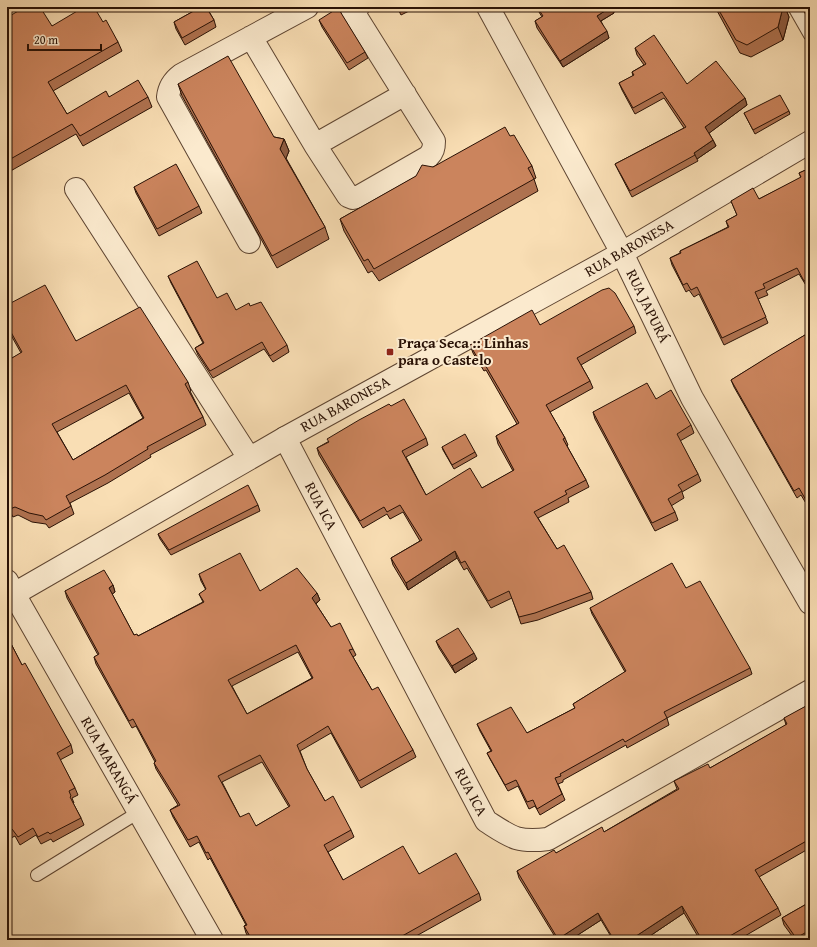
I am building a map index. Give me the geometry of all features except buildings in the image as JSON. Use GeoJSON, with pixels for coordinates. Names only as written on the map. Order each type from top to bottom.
{"type":"FeatureCollection","features":[{"type":"Feature","properties":{"kind":"street"},"geometry":{"type":"LineString","coordinates":[[249,242],[168,97],[168,91],[174,80],[307,7]]}},
{"type":"Feature","properties":{"kind":"street","name":"RUA JAPURÁ"},"geometry":{"type":"LineString","coordinates":[[488,7],[622,253],[692,398],[810,602]]}},
{"type":"Feature","properties":{"kind":"street"},"geometry":{"type":"LineString","coordinates":[[251,37],[315,145],[348,196],[353,198],[360,196],[428,157],[433,150],[434,141],[353,8]]}},
{"type":"Feature","properties":{"kind":"street"},"geometry":{"type":"LineString","coordinates":[[315,145],[405,94]]}},
{"type":"Feature","properties":{"kind":"street","name":"RUA BARONESA"},"geometry":{"type":"LineString","coordinates":[[9,591],[622,253],[810,142]]}},
{"type":"Feature","properties":{"kind":"street"},"geometry":{"type":"LineString","coordinates":[[76,189],[249,458]]}},
{"type":"Feature","properties":{"kind":"street","name":"RUA ICA"},"geometry":{"type":"LineString","coordinates":[[285,438],[486,821],[508,836],[527,842],[548,840],[810,691]]}},
{"type":"Feature","properties":{"kind":"street","name":"RUA MARANGÁ"},"geometry":{"type":"LineString","coordinates":[[9,591],[139,812],[212,940]]}},
{"type":"Feature","properties":{"kind":"lane"},"geometry":{"type":"LineString","coordinates":[[794,7],[810,35]]}},
{"type":"Feature","properties":{"kind":"lane"},"geometry":{"type":"LineString","coordinates":[[37,875],[139,812]]}},
{"type":"Feature","properties":{"kind":"place","name":"Praça Seca :: Linhas para o Castelo"},"geometry":{"type":"Point","coordinates":[390,352]}}]}
